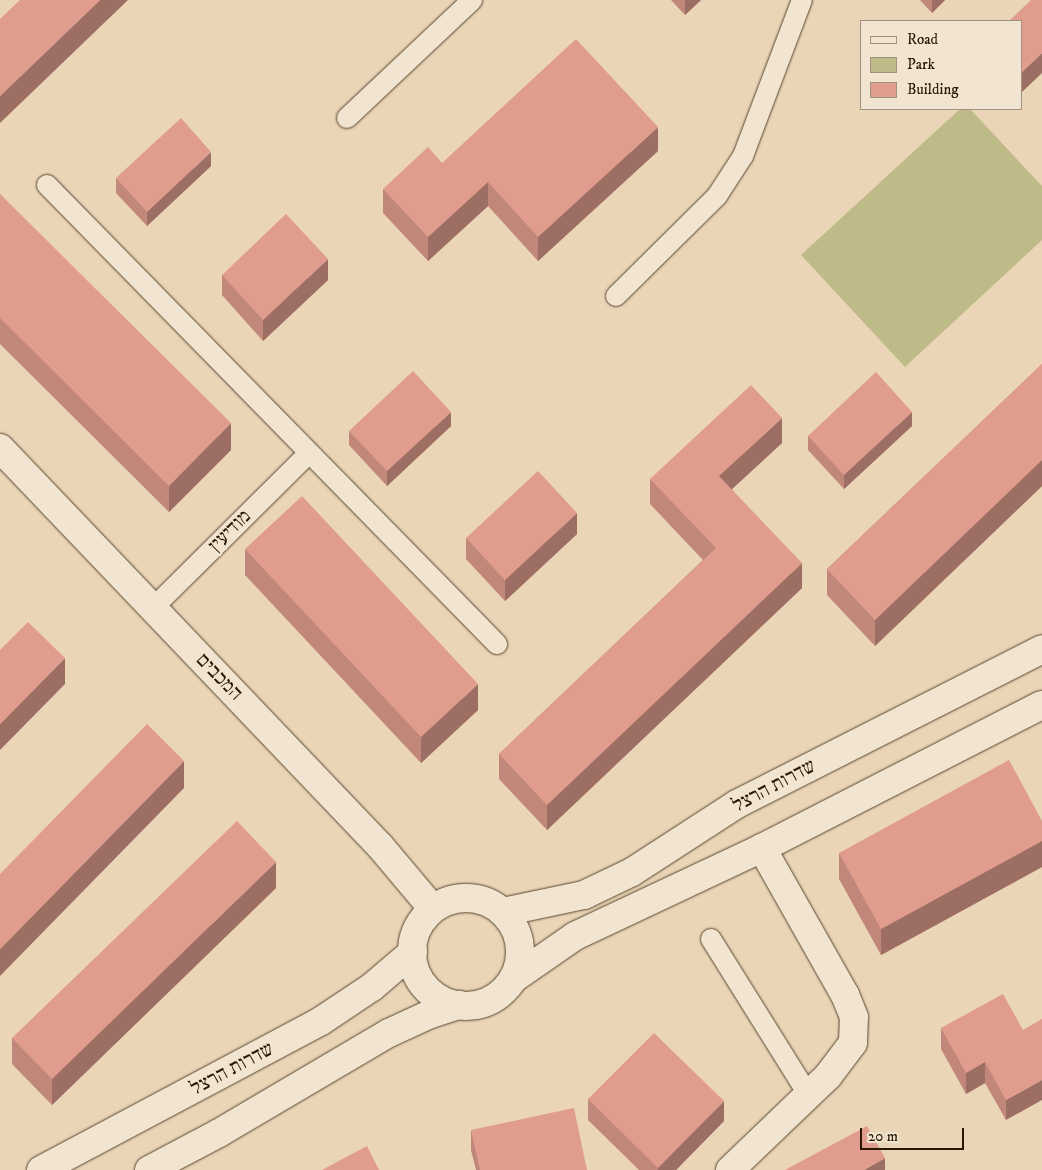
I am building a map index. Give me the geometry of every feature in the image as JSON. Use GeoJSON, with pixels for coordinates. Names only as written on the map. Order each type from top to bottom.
{"type":"FeatureCollection","features":[{"type":"Feature","properties":{"kind":"main road","name":"המכבים"},"geometry":{"type":"LineString","coordinates":[[0,448],[380,846],[433,909]]}},
{"type":"Feature","properties":{"kind":"main road","name":"שדרות הרצל"},"geometry":{"type":"LineString","coordinates":[[503,912],[584,895],[608,884],[632,872],[737,804],[1042,648]]}},
{"type":"Feature","properties":{"kind":"main road"},"geometry":{"type":"LineString","coordinates":[[513,979],[519,962],[520,944],[515,926],[503,912],[491,903],[477,898],[446,901],[433,909],[422,921],[415,936],[413,952],[415,968],[421,982],[432,993],[445,1001],[459,1005],[476,1005],[490,1000],[503,991],[513,979],[575,936],[762,848],[1042,705]]}},
{"type":"Feature","properties":{"kind":"main road"},"geometry":{"type":"LineString","coordinates":[[730,1170],[828,1076],[853,1042],[854,1017],[845,995],[762,848]]}},
{"type":"Feature","properties":{"kind":"main road","name":"שדרות הרצל"},"geometry":{"type":"LineString","coordinates":[[41,1170],[321,1021],[372,987],[413,952]]}},
{"type":"Feature","properties":{"kind":"main road"},"geometry":{"type":"LineString","coordinates":[[149,1170],[219,1133],[389,1033],[428,1015],[459,1005]]}},
{"type":"Feature","properties":{"kind":"lane"},"geometry":{"type":"LineString","coordinates":[[347,118],[472,0]]}},
{"type":"Feature","properties":{"kind":"lane"},"geometry":{"type":"LineString","coordinates":[[616,296],[717,196],[743,156],[802,0]]}},
{"type":"Feature","properties":{"kind":"lane"},"geometry":{"type":"LineString","coordinates":[[47,185],[308,454],[497,644]]}},
{"type":"Feature","properties":{"kind":"lane","name":"מודיעין"},"geometry":{"type":"LineString","coordinates":[[153,608],[308,454]]}},
{"type":"Feature","properties":{"kind":"lane"},"geometry":{"type":"LineString","coordinates":[[711,939],[808,1094]]}},
{"type":"Feature","properties":{"kind":"green space"},"geometry":{"type":"Polygon","coordinates":[[[959,110],[971,110],[1042,186],[1042,240],[905,367],[801,255],[959,110]]]}},
{"type":"Feature","properties":{"kind":"building"},"geometry":{"type":"Polygon","coordinates":[[[20,0],[100,0],[0,96],[0,19],[20,0]]]}},
{"type":"Feature","properties":{"kind":"building"},"geometry":{"type":"Polygon","coordinates":[[[1031,0],[1042,0],[1042,53],[1022,72],[1022,20],[1010,20],[1031,0]]]}},
{"type":"Feature","properties":{"kind":"building"},"geometry":{"type":"Polygon","coordinates":[[[576,39],[658,127],[538,237],[488,182],[428,237],[383,189],[428,147],[442,163],[576,39]]]}},
{"type":"Feature","properties":{"kind":"building"},"geometry":{"type":"Polygon","coordinates":[[[181,118],[211,152],[147,212],[116,178],[181,118]]]}},
{"type":"Feature","properties":{"kind":"building"},"geometry":{"type":"Polygon","coordinates":[[[0,194],[231,423],[169,486],[0,318],[0,194]]]}},
{"type":"Feature","properties":{"kind":"building"},"geometry":{"type":"Polygon","coordinates":[[[286,214],[328,259],[263,320],[222,275],[286,214]]]}},
{"type":"Feature","properties":{"kind":"building"},"geometry":{"type":"Polygon","coordinates":[[[1042,364],[1042,460],[875,620],[827,569],[1042,364]]]}},
{"type":"Feature","properties":{"kind":"building"},"geometry":{"type":"Polygon","coordinates":[[[413,371],[451,412],[387,471],[349,431],[413,371]]]}},
{"type":"Feature","properties":{"kind":"building"},"geometry":{"type":"Polygon","coordinates":[[[876,372],[912,412],[844,475],[808,436],[876,372]]]}},
{"type":"Feature","properties":{"kind":"building"},"geometry":{"type":"Polygon","coordinates":[[[751,385],[782,418],[719,476],[802,563],[547,805],[499,754],[716,548],[650,479],[751,385]]]}},
{"type":"Feature","properties":{"kind":"building"},"geometry":{"type":"Polygon","coordinates":[[[538,471],[577,513],[505,580],[466,538],[538,471]]]}},
{"type":"Feature","properties":{"kind":"building"},"geometry":{"type":"Polygon","coordinates":[[[302,496],[478,684],[421,737],[245,549],[302,496]]]}},
{"type":"Feature","properties":{"kind":"building"},"geometry":{"type":"Polygon","coordinates":[[[28,622],[65,658],[0,724],[0,650],[28,622]]]}},
{"type":"Feature","properties":{"kind":"building"},"geometry":{"type":"Polygon","coordinates":[[[147,724],[184,761],[0,949],[0,874],[147,724]]]}},
{"type":"Feature","properties":{"kind":"building"},"geometry":{"type":"Polygon","coordinates":[[[1009,760],[1042,821],[1042,841],[881,929],[839,853],[1009,760]]]}},
{"type":"Feature","properties":{"kind":"building"},"geometry":{"type":"Polygon","coordinates":[[[237,821],[276,862],[52,1079],[12,1038],[237,821]]]}},
{"type":"Feature","properties":{"kind":"building"},"geometry":{"type":"Polygon","coordinates":[[[1003,994],[1023,1030],[1042,1019],[1042,1080],[1006,1100],[985,1062],[966,1073],[941,1028],[1003,994]]]}},
{"type":"Feature","properties":{"kind":"building"},"geometry":{"type":"Polygon","coordinates":[[[654,1033],[724,1101],[658,1168],[588,1099],[654,1033]]]}},
{"type":"Feature","properties":{"kind":"building"},"geometry":{"type":"Polygon","coordinates":[[[574,1108],[587,1170],[480,1170],[471,1130],[574,1108]]]}},
{"type":"Feature","properties":{"kind":"building"},"geometry":{"type":"Polygon","coordinates":[[[867,1126],[885,1158],[864,1170],[785,1170],[867,1126]]]}},
{"type":"Feature","properties":{"kind":"building"},"geometry":{"type":"Polygon","coordinates":[[[367,1146],[379,1170],[322,1170],[367,1146]]]}}]}
